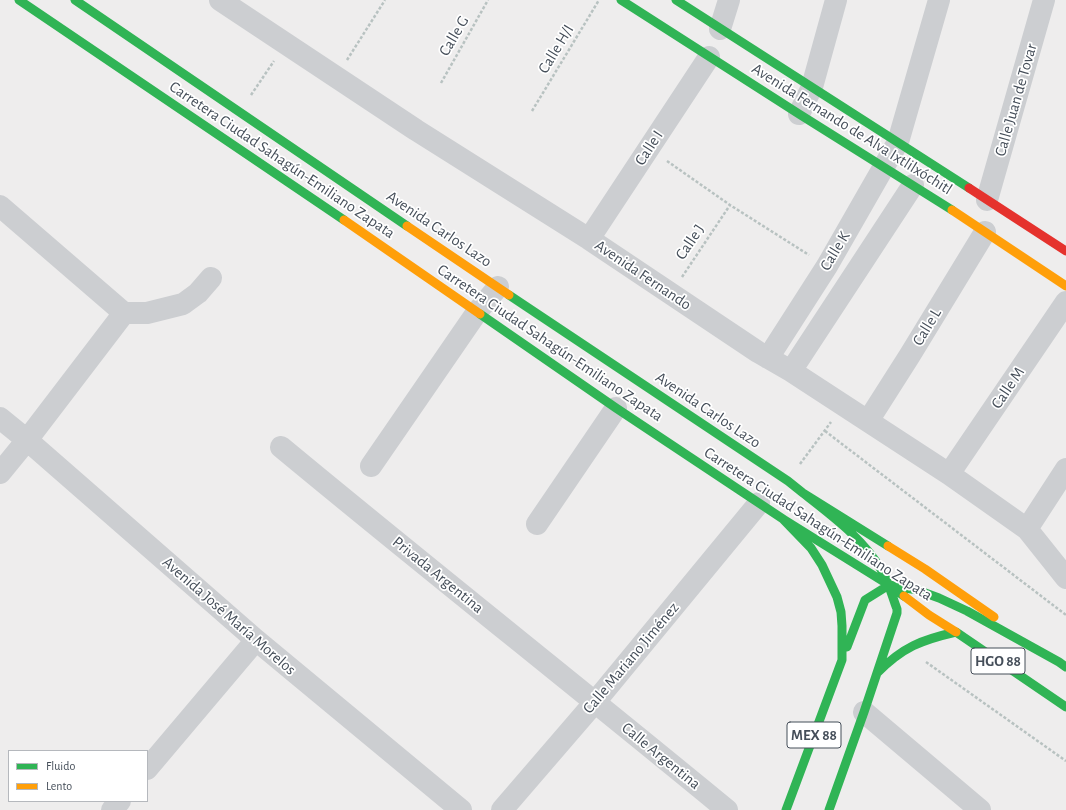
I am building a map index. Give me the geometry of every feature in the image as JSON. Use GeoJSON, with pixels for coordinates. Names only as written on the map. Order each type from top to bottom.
{"type":"FeatureCollection","features":[{"type":"Feature","properties":{"kind":"main road","name":"Carretera Ciudad Sahagún-Emiliano Zapata"},"geometry":{"type":"LineString","coordinates":[[19,0],[333,212],[616,408],[783,520],[889,585],[929,615],[1066,707]]}},
{"type":"Feature","properties":{"kind":"main road","name":"Avenida Carlos Lazo"},"geometry":{"type":"LineString","coordinates":[[75,0],[498,287],[788,481]]}},
{"type":"Feature","properties":{"kind":"main road","name":"Avenida Fernando de Alva Ixtlilxóchitl"},"geometry":{"type":"LineString","coordinates":[[621,0],[913,185],[1066,286]]}},
{"type":"Feature","properties":{"kind":"main road","name":"Avenida Fernando de Alva Ixtlilxóchitl"},"geometry":{"type":"LineString","coordinates":[[676,0],[1066,251]]}},
{"type":"Feature","properties":{"kind":"main road","name":"Carretera Ciudad Sahagún-Emiliano Zapata"},"geometry":{"type":"LineString","coordinates":[[788,481],[803,493],[925,569],[1062,665]]}},
{"type":"Feature","properties":{"kind":"main road"},"geometry":{"type":"LineString","coordinates":[[803,493],[858,540],[877,563],[889,585],[897,612],[877,674]]}},
{"type":"Feature","properties":{"kind":"main road"},"geometry":{"type":"LineString","coordinates":[[783,520],[811,548],[822,565],[837,597],[841,612],[842,660]]}},
{"type":"Feature","properties":{"kind":"main road"},"geometry":{"type":"LineString","coordinates":[[842,660],[864,601],[889,585],[917,590],[939,598],[967,611],[1062,665]]}},
{"type":"Feature","properties":{"kind":"main road","name":"MEX 88"},"geometry":{"type":"LineString","coordinates":[[829,810],[877,674],[888,662],[906,648],[928,639],[956,632]]}},
{"type":"Feature","properties":{"kind":"main road","name":"MEX 88"},"geometry":{"type":"LineString","coordinates":[[786,810],[842,660]]}},
{"type":"Feature","properties":{"kind":"street","name":"Avenida Fernando"},"geometry":{"type":"LineString","coordinates":[[220,0],[336,78],[589,240],[768,358],[791,371],[949,474],[1027,529],[1066,578]]}},
{"type":"Feature","properties":{"kind":"street"},"geometry":{"type":"LineString","coordinates":[[720,29],[729,0]]}},
{"type":"Feature","properties":{"kind":"street"},"geometry":{"type":"LineString","coordinates":[[799,114],[812,87],[836,0]]}},
{"type":"Feature","properties":{"kind":"street"},"geometry":{"type":"LineString","coordinates":[[898,142],[939,0]]}},
{"type":"Feature","properties":{"kind":"street","name":"Calle Juan de Tovar"},"geometry":{"type":"LineString","coordinates":[[987,200],[1044,0]]}},
{"type":"Feature","properties":{"kind":"street","name":"Calle I"},"geometry":{"type":"LineString","coordinates":[[589,240],[709,56]]}},
{"type":"Feature","properties":{"kind":"street","name":"Calle K"},"geometry":{"type":"LineString","coordinates":[[768,358],[827,266],[898,142]]}},
{"type":"Feature","properties":{"kind":"street"},"geometry":{"type":"LineString","coordinates":[[791,371],[913,185]]}},
{"type":"Feature","properties":{"kind":"street"},"geometry":{"type":"LineString","coordinates":[[0,206],[124,313],[147,313],[183,304],[198,293],[211,278]]}},
{"type":"Feature","properties":{"kind":"street","name":"Calle L"},"geometry":{"type":"LineString","coordinates":[[868,421],[985,232]]}},
{"type":"Feature","properties":{"kind":"street"},"geometry":{"type":"LineString","coordinates":[[371,466],[477,312],[498,287]]}},
{"type":"Feature","properties":{"kind":"street","name":"Calle M"},"geometry":{"type":"LineString","coordinates":[[949,474],[1066,302]]}},
{"type":"Feature","properties":{"kind":"street"},"geometry":{"type":"LineString","coordinates":[[0,473],[124,313]]}},
{"type":"Feature","properties":{"kind":"street"},"geometry":{"type":"LineString","coordinates":[[537,524],[616,408]]}},
{"type":"Feature","properties":{"kind":"street","name":"Avenida José María Morelos"},"geometry":{"type":"LineString","coordinates":[[0,418],[256,640],[461,810]]}},
{"type":"Feature","properties":{"kind":"street","name":"Privada Argentina"},"geometry":{"type":"LineString","coordinates":[[281,447],[595,702]]}},
{"type":"Feature","properties":{"kind":"street"},"geometry":{"type":"LineString","coordinates":[[1027,529],[1066,469]]}},
{"type":"Feature","properties":{"kind":"street","name":"Calle Mariano Jiménez"},"geometry":{"type":"LineString","coordinates":[[502,810],[595,702],[759,503]]}},
{"type":"Feature","properties":{"kind":"street"},"geometry":{"type":"LineString","coordinates":[[148,768],[256,640]]}},
{"type":"Feature","properties":{"kind":"street","name":"Calle Argentina"},"geometry":{"type":"LineString","coordinates":[[595,702],[727,810]]}},
{"type":"Feature","properties":{"kind":"street"},"geometry":{"type":"LineString","coordinates":[[864,712],[980,810]]}},
{"type":"Feature","properties":{"kind":"street"},"geometry":{"type":"LineString","coordinates":[[112,810],[119,802]]}},
{"type":"Feature","properties":{"kind":"path"},"geometry":{"type":"LineString","coordinates":[[336,78],[386,0]]}},
{"type":"Feature","properties":{"kind":"path","name":"Calle G"},"geometry":{"type":"LineString","coordinates":[[441,84],[488,0]]}},
{"type":"Feature","properties":{"kind":"path","name":"Calle H/I"},"geometry":{"type":"LineString","coordinates":[[532,111],[600,0]]}},
{"type":"Feature","properties":{"kind":"path"},"geometry":{"type":"LineString","coordinates":[[260,80],[271,65]]}},
{"type":"Feature","properties":{"kind":"path"},"geometry":{"type":"LineString","coordinates":[[648,148],[730,205],[827,266]]}},
{"type":"Feature","properties":{"kind":"path","name":"Calle J"},"geometry":{"type":"LineString","coordinates":[[670,294],[730,205]]}},
{"type":"Feature","properties":{"kind":"path"},"geometry":{"type":"LineString","coordinates":[[825,430],[1066,615]]}},
{"type":"Feature","properties":{"kind":"path"},"geometry":{"type":"LineString","coordinates":[[799,466],[821,436]]}},
{"type":"Feature","properties":{"kind":"path"},"geometry":{"type":"LineString","coordinates":[[906,648],[1066,761]]}},
{"type":"Feature","properties":{"kind":"traffic: fast"},"geometry":{"type":"LineString","coordinates":[[19,0],[344,220]]}},
{"type":"Feature","properties":{"kind":"traffic: fast"},"geometry":{"type":"LineString","coordinates":[[75,0],[407,226]]}},
{"type":"Feature","properties":{"kind":"traffic: fast"},"geometry":{"type":"LineString","coordinates":[[621,0],[952,210]]}},
{"type":"Feature","properties":{"kind":"traffic: fast"},"geometry":{"type":"LineString","coordinates":[[676,0],[969,188]]}},
{"type":"Feature","properties":{"kind":"traffic: fast"},"geometry":{"type":"LineString","coordinates":[[509,295],[788,481],[803,493],[888,546]]}},
{"type":"Feature","properties":{"kind":"traffic: fast"},"geometry":{"type":"LineString","coordinates":[[480,314],[616,408],[783,519],[889,585],[904,596]]}},
{"type":"Feature","properties":{"kind":"traffic: fast"},"geometry":{"type":"LineString","coordinates":[[803,493],[857,538],[875,559],[889,585],[897,609],[897,613],[864,712],[829,810]]}},
{"type":"Feature","properties":{"kind":"traffic: fast"},"geometry":{"type":"LineString","coordinates":[[783,519],[811,548],[822,565],[837,597],[841,612],[842,626],[842,660],[786,810]]}},
{"type":"Feature","properties":{"kind":"traffic: fast"},"geometry":{"type":"LineString","coordinates":[[847,647],[865,600],[889,585],[917,590],[939,598],[967,611],[1066,667]]}},
{"type":"Feature","properties":{"kind":"traffic: fast"},"geometry":{"type":"LineString","coordinates":[[877,673],[895,657],[913,646],[933,638],[956,632],[1066,707]]}},
{"type":"Feature","properties":{"kind":"traffic: slow"},"geometry":{"type":"LineString","coordinates":[[952,210],[1066,286]]}},
{"type":"Feature","properties":{"kind":"traffic: slow"},"geometry":{"type":"LineString","coordinates":[[344,220],[480,314]]}},
{"type":"Feature","properties":{"kind":"traffic: slow"},"geometry":{"type":"LineString","coordinates":[[407,226],[509,295]]}},
{"type":"Feature","properties":{"kind":"traffic: slow"},"geometry":{"type":"LineString","coordinates":[[888,546],[925,569],[994,617]]}},
{"type":"Feature","properties":{"kind":"traffic: slow"},"geometry":{"type":"LineString","coordinates":[[904,596],[929,615],[956,632]]}},
{"type":"Feature","properties":{"kind":"traffic: jam"},"geometry":{"type":"LineString","coordinates":[[969,188],[1066,251]]}}]}
